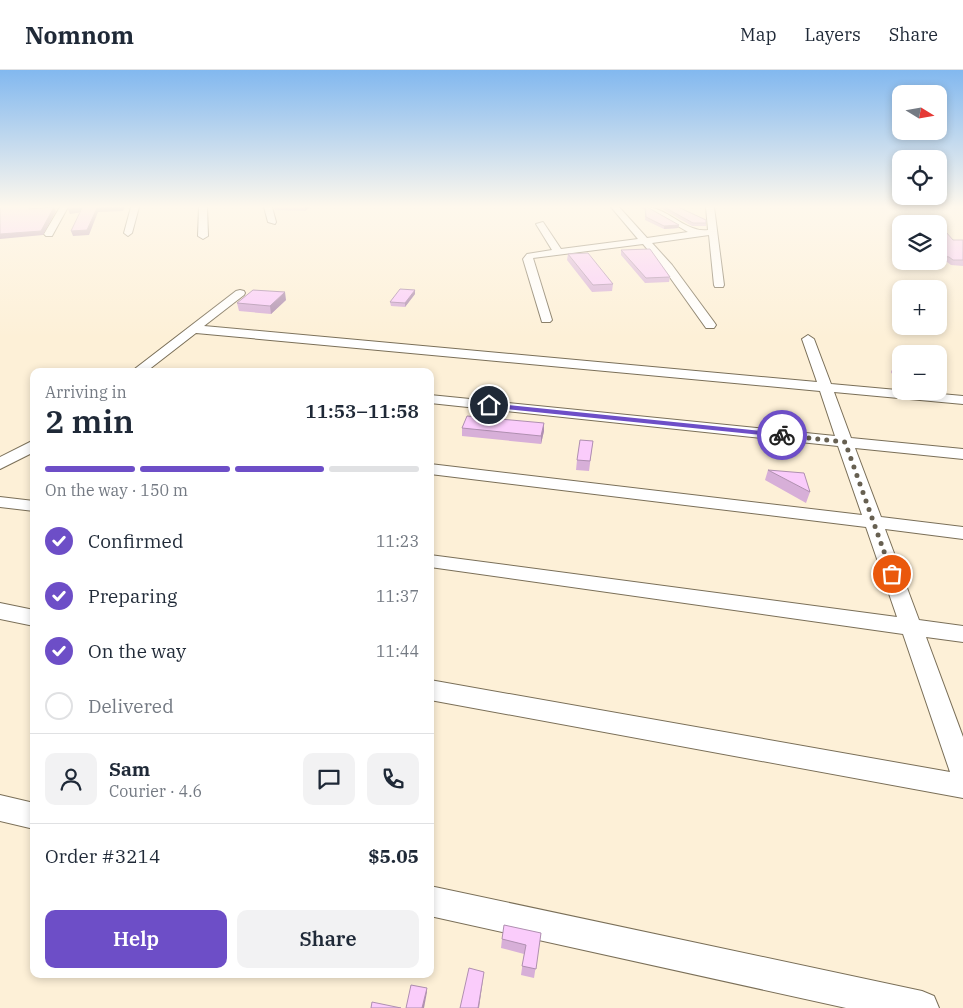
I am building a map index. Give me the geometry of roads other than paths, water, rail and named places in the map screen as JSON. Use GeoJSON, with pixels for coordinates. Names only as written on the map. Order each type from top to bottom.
{"type":"FeatureCollection","features":[{"type":"Feature","properties":{"kind":"street"},"geometry":{"type":"LineString","coordinates":[[546,320],[528,259],[530,256],[568,251]]}},
{"type":"Feature","properties":{"kind":"street"},"geometry":{"type":"LineString","coordinates":[[653,251],[668,267],[710,325]]}},
{"type":"Feature","properties":{"kind":"street"},"geometry":{"type":"LineString","coordinates":[[714,251],[719,285]]}},
{"type":"Feature","properties":{"kind":"street"},"geometry":{"type":"LineString","coordinates":[[144,368],[240,293]]}},
{"type":"Feature","properties":{"kind":"street"},"geometry":{"type":"LineString","coordinates":[[194,329],[963,400]]}},
{"type":"Feature","properties":{"kind":"street"},"geometry":{"type":"LineString","coordinates":[[808,339],[963,772]]}},
{"type":"Feature","properties":{"kind":"street"},"geometry":{"type":"LineString","coordinates":[[434,399],[963,454]]}},
{"type":"Feature","properties":{"kind":"street"},"geometry":{"type":"LineString","coordinates":[[0,464],[30,447]]}},
{"type":"Feature","properties":{"kind":"street"},"geometry":{"type":"LineString","coordinates":[[434,469],[963,533]]}},
{"type":"Feature","properties":{"kind":"street"},"geometry":{"type":"LineString","coordinates":[[0,502],[30,506]]}},
{"type":"Feature","properties":{"kind":"street"},"geometry":{"type":"LineString","coordinates":[[434,561],[963,634]]}},
{"type":"Feature","properties":{"kind":"street"},"geometry":{"type":"LineString","coordinates":[[0,612],[30,617]]}},
{"type":"Feature","properties":{"kind":"street"},"geometry":{"type":"LineString","coordinates":[[434,691],[963,786]]}},
{"type":"Feature","properties":{"kind":"street"},"geometry":{"type":"LineString","coordinates":[[0,808],[30,815]]}},
{"type":"Feature","properties":{"kind":"street"},"geometry":{"type":"LineString","coordinates":[[434,902],[922,1008]]}}]}
